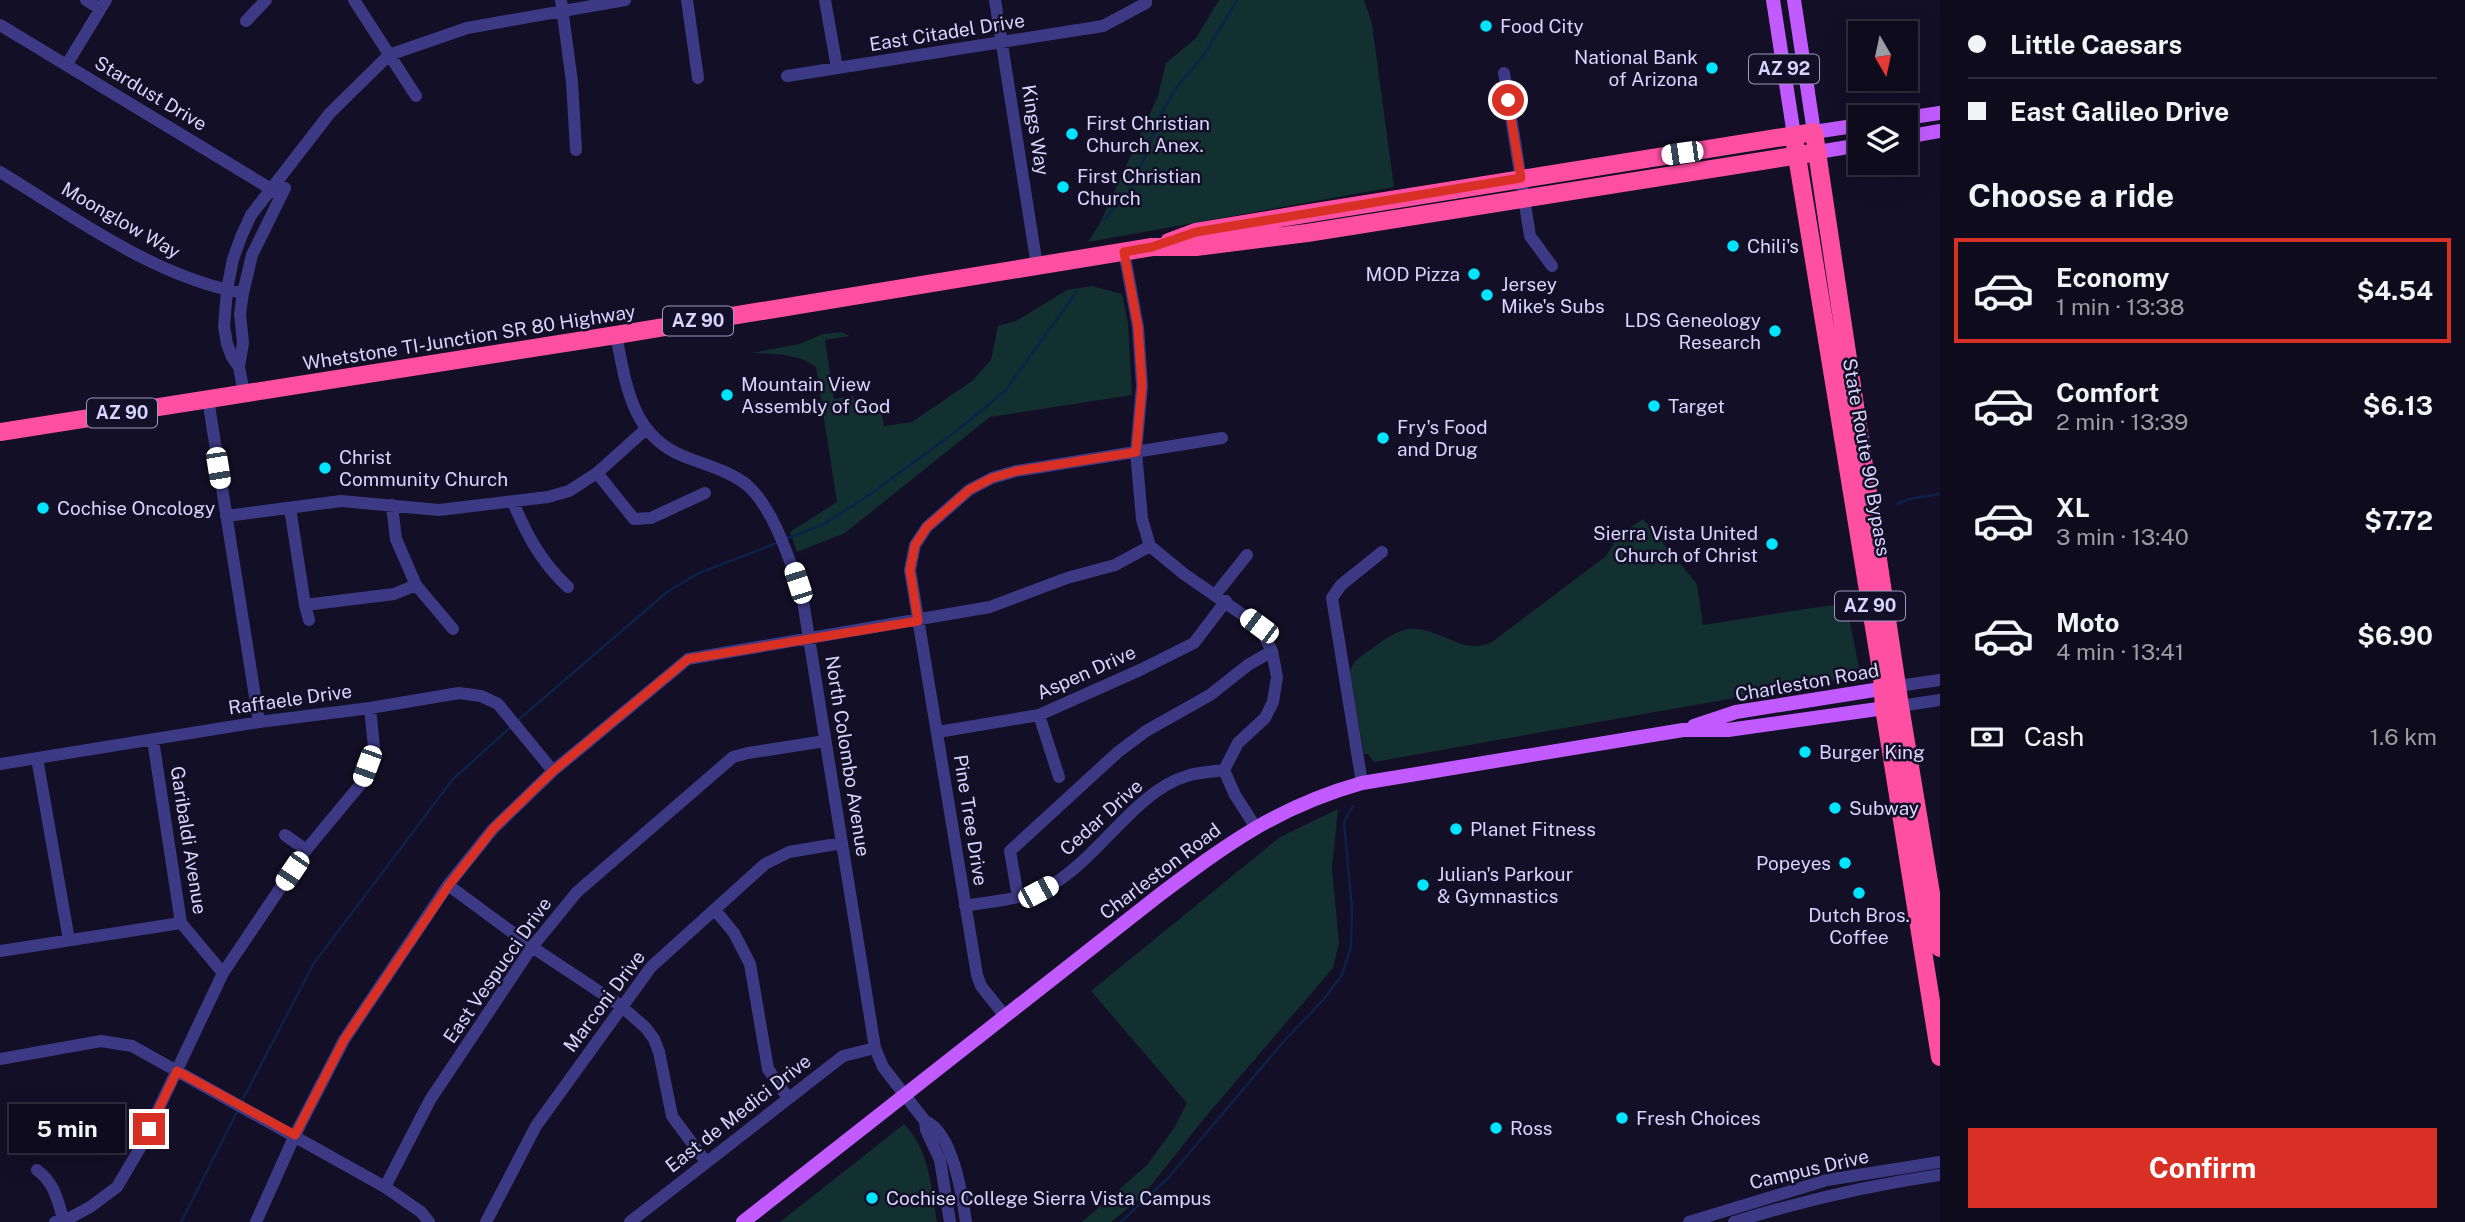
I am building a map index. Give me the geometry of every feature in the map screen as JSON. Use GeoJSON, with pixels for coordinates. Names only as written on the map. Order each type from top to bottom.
{"type":"FeatureCollection","features":[{"type":"Feature","properties":{"kind":"highway","name":"Whetstone TI-Junction SR 80 Highway"},"geometry":{"type":"LineString","coordinates":[[0,432],[1124,252],[1152,247],[1196,232],[1814,132]]}},
{"type":"Feature","properties":{"kind":"highway","name":"State Route 90 Bypass"},"geometry":{"type":"LineString","coordinates":[[1814,132],[1940,1057]]}},
{"type":"Feature","properties":{"kind":"highway","name":"AZ 92"},"geometry":{"type":"LineString","coordinates":[[1794,135],[1797,156]]}},
{"type":"Feature","properties":{"kind":"highway","name":"Whetstone TI-Junction SR 80 Highway"},"geometry":{"type":"LineString","coordinates":[[1152,247],[1196,247],[1295,234],[1818,152]]}},
{"type":"Feature","properties":{"kind":"highway","name":"State Route 90 Bypass"},"geometry":{"type":"LineString","coordinates":[[1797,156],[1891,687]]}},
{"type":"Feature","properties":{"kind":"highway","name":"State Route 90 Bypass"},"geometry":{"type":"LineString","coordinates":[[1892,707],[1940,948]]}},
{"type":"Feature","properties":{"kind":"main road","name":"AZ 92"},"geometry":{"type":"LineString","coordinates":[[1773,0],[1794,135]]}},
{"type":"Feature","properties":{"kind":"main road","name":"AZ 92"},"geometry":{"type":"LineString","coordinates":[[1794,0],[1814,132]]}},
{"type":"Feature","properties":{"kind":"main road"},"geometry":{"type":"LineString","coordinates":[[1918,116],[1940,113]]}},
{"type":"Feature","properties":{"kind":"main road"},"geometry":{"type":"LineString","coordinates":[[1814,132],[1848,127]]}},
{"type":"Feature","properties":{"kind":"main road"},"geometry":{"type":"LineString","coordinates":[[1918,135],[1940,131]]}},
{"type":"Feature","properties":{"kind":"main road"},"geometry":{"type":"LineString","coordinates":[[1818,152],[1848,147]]}},
{"type":"Feature","properties":{"kind":"main road","name":"Charleston Road"},"geometry":{"type":"LineString","coordinates":[[743,1222],[1220,848],[1255,826],[1313,798],[1362,783],[1683,730],[1737,712],[1891,687]]}},
{"type":"Feature","properties":{"kind":"main road","name":"Charleston Road"},"geometry":{"type":"LineString","coordinates":[[1683,730],[1728,730],[1892,707]]}},
{"type":"Feature","properties":{"kind":"street"},"geometry":{"type":"LineString","coordinates":[[67,64],[103,4],[86,0]]}},
{"type":"Feature","properties":{"kind":"street"},"geometry":{"type":"LineString","coordinates":[[246,21],[266,0]]}},
{"type":"Feature","properties":{"kind":"street"},"geometry":{"type":"LineString","coordinates":[[354,0],[416,96]]}},
{"type":"Feature","properties":{"kind":"street"},"geometry":{"type":"LineString","coordinates":[[244,393],[239,367],[243,343],[240,314],[253,255],[276,192],[330,113],[389,55],[467,28],[562,5],[625,0]]}},
{"type":"Feature","properties":{"kind":"street"},"geometry":{"type":"LineString","coordinates":[[687,0],[698,78]]}},
{"type":"Feature","properties":{"kind":"street"},"geometry":{"type":"LineString","coordinates":[[825,0],[837,68]]}},
{"type":"Feature","properties":{"kind":"street","name":"Kings Way"},"geometry":{"type":"LineString","coordinates":[[995,0],[1037,266]]}},
{"type":"Feature","properties":{"kind":"street","name":"East Citadel Drive"},"geometry":{"type":"LineString","coordinates":[[787,76],[1103,26],[1146,3],[1146,0]]}},
{"type":"Feature","properties":{"kind":"street"},"geometry":{"type":"LineString","coordinates":[[562,5],[572,82],[576,149]]}},
{"type":"Feature","properties":{"kind":"street","name":"Stardust Drive"},"geometry":{"type":"LineString","coordinates":[[0,25],[276,192]]}},
{"type":"Feature","properties":{"kind":"street"},"geometry":{"type":"LineString","coordinates":[[1504,73],[1530,236],[1552,266]]}},
{"type":"Feature","properties":{"kind":"street","name":"Moonglow Way"},"geometry":{"type":"LineString","coordinates":[[0,172],[129,250],[180,276],[243,293]]}},
{"type":"Feature","properties":{"kind":"street"},"geometry":{"type":"LineString","coordinates":[[239,367],[227,344],[224,326],[233,259],[251,215],[276,192]]}},
{"type":"Feature","properties":{"kind":"street"},"geometry":{"type":"LineString","coordinates":[[1124,252],[1138,327],[1142,386],[1136,452],[1142,519],[1150,546],[1184,574],[1259,626],[1272,651],[1277,677],[1273,702],[1265,718],[1238,743],[1224,771],[1235,795],[1255,826]]}},
{"type":"Feature","properties":{"kind":"street"},"geometry":{"type":"LineString","coordinates":[[226,516],[341,501],[439,510],[513,502],[569,491],[597,473],[645,430],[628,389],[617,335]]}},
{"type":"Feature","properties":{"kind":"street"},"geometry":{"type":"LineString","coordinates":[[208,400],[259,722]]}},
{"type":"Feature","properties":{"kind":"street","name":"North Colombo Avenue"},"geometry":{"type":"LineString","coordinates":[[645,430],[679,455],[729,473],[749,487],[763,505],[792,565],[803,601],[875,1048],[883,1067],[925,1121],[926,1130],[940,1160],[950,1222]]}},
{"type":"Feature","properties":{"kind":"street"},"geometry":{"type":"LineString","coordinates":[[1136,452],[1222,438]]}},
{"type":"Feature","properties":{"kind":"street","name":"Pine Tree Drive"},"geometry":{"type":"LineString","coordinates":[[1005,1016],[981,986],[977,975],[910,570],[915,545],[927,527],[969,490],[992,478],[1016,471],[1136,452]]}},
{"type":"Feature","properties":{"kind":"street"},"geometry":{"type":"LineString","coordinates":[[597,473],[634,519],[651,517],[705,493]]}},
{"type":"Feature","properties":{"kind":"street"},"geometry":{"type":"LineString","coordinates":[[513,502],[537,552],[550,571],[568,587]]}},
{"type":"Feature","properties":{"kind":"street"},"geometry":{"type":"LineString","coordinates":[[392,505],[397,539],[415,585],[453,629]]}},
{"type":"Feature","properties":{"kind":"street"},"geometry":{"type":"LineString","coordinates":[[289,508],[309,620]]}},
{"type":"Feature","properties":{"kind":"street"},"geometry":{"type":"LineString","coordinates":[[256,1222],[295,1135],[344,1040],[449,885],[493,829],[553,771],[688,659],[990,607],[1067,578],[1115,565],[1150,546]]}},
{"type":"Feature","properties":{"kind":"street"},"geometry":{"type":"LineString","coordinates":[[1362,783],[1332,598],[1341,585],[1382,552]]}},
{"type":"Feature","properties":{"kind":"street","name":"Aspen Drive"},"geometry":{"type":"LineString","coordinates":[[938,732],[1039,715],[1194,643],[1247,555]]}},
{"type":"Feature","properties":{"kind":"street"},"geometry":{"type":"LineString","coordinates":[[305,605],[394,594],[415,585]]}},
{"type":"Feature","properties":{"kind":"street"},"geometry":{"type":"LineString","coordinates":[[1018,897],[1010,851],[1118,752],[1146,731],[1210,695],[1248,665],[1272,651]]}},
{"type":"Feature","properties":{"kind":"street"},"geometry":{"type":"LineString","coordinates":[[1891,687],[1940,680]]}},
{"type":"Feature","properties":{"kind":"street","name":"Raffaele Drive"},"geometry":{"type":"LineString","coordinates":[[0,764],[459,692],[481,696],[498,704],[553,771]]}},
{"type":"Feature","properties":{"kind":"street"},"geometry":{"type":"LineString","coordinates":[[1892,707],[1940,700]]}},
{"type":"Feature","properties":{"kind":"street"},"geometry":{"type":"LineString","coordinates":[[37,1170],[48,1178],[52,1185],[61,1222],[90,1207],[117,1187],[140,1148],[223,973],[306,850],[360,785],[374,747],[370,708]]}},
{"type":"Feature","properties":{"kind":"street"},"geometry":{"type":"LineString","coordinates":[[1039,715],[1059,777]]}},
{"type":"Feature","properties":{"kind":"street","name":"Garibaldi Avenue"},"geometry":{"type":"LineString","coordinates":[[153,740],[181,923],[223,973]]}},
{"type":"Feature","properties":{"kind":"street","name":"East Vespucci Drive"},"geometry":{"type":"LineString","coordinates":[[385,1187],[430,1100],[532,947],[577,892],[733,757],[825,741]]}},
{"type":"Feature","properties":{"kind":"street"},"geometry":{"type":"LineString","coordinates":[[37,758],[69,940]]}},
{"type":"Feature","properties":{"kind":"street","name":"Cedar Drive"},"geometry":{"type":"LineString","coordinates":[[965,906],[1038,892],[1056,883],[1102,845],[1140,804],[1169,784],[1186,776],[1224,771]]}},
{"type":"Feature","properties":{"kind":"street"},"geometry":{"type":"LineString","coordinates":[[285,835],[306,850]]}},
{"type":"Feature","properties":{"kind":"street","name":"Marconi Drive"},"geometry":{"type":"LineString","coordinates":[[486,1222],[536,1126],[650,967],[765,864],[789,852],[842,843]]}},
{"type":"Feature","properties":{"kind":"street"},"geometry":{"type":"LineString","coordinates":[[449,885],[532,947],[621,1006],[646,1028],[654,1039],[672,1116],[706,1162]]}},
{"type":"Feature","properties":{"kind":"street"},"geometry":{"type":"LineString","coordinates":[[715,910],[743,945],[750,964],[768,1069],[788,1098]]}},
{"type":"Feature","properties":{"kind":"street"},"geometry":{"type":"LineString","coordinates":[[0,951],[181,923]]}},
{"type":"Feature","properties":{"kind":"street"},"geometry":{"type":"LineString","coordinates":[[0,1059],[101,1041],[132,1046],[385,1187],[421,1212],[429,1222]]}},
{"type":"Feature","properties":{"kind":"street","name":"East de Medici Drive"},"geometry":{"type":"LineString","coordinates":[[630,1222],[843,1056],[875,1048]]}},
{"type":"Feature","properties":{"kind":"street","name":"North Colombo Avenue"},"geometry":{"type":"LineString","coordinates":[[925,1121],[933,1124],[950,1156],[961,1190],[966,1222]]}},
{"type":"Feature","properties":{"kind":"street","name":"Campus Drive"},"geometry":{"type":"LineString","coordinates":[[1689,1222],[1828,1180],[1940,1162]]}},
{"type":"Feature","properties":{"kind":"street","name":"Campus Drive"},"geometry":{"type":"LineString","coordinates":[[1734,1222],[1846,1191],[1940,1175]]}},
{"type":"Feature","properties":{"kind":"green space"},"geometry":{"type":"Polygon","coordinates":[[[1219,0],[1364,0],[1372,24],[1394,187],[1088,242],[1100,223],[1158,96],[1166,63],[1196,38],[1219,0]]]}},
{"type":"Feature","properties":{"kind":"green space"},"geometry":{"type":"Polygon","coordinates":[[[1092,286],[1122,294],[1128,324],[1132,395],[990,417],[845,533],[797,552],[790,532],[837,502],[816,367],[794,357],[752,353],[799,344],[823,334],[841,332],[850,336],[825,340],[834,399],[853,396],[856,410],[881,407],[884,426],[912,422],[972,381],[991,360],[998,326],[1016,321],[1067,290],[1092,286]]]}},
{"type":"Feature","properties":{"kind":"green space"},"geometry":{"type":"Polygon","coordinates":[[[1643,519],[1697,584],[1703,625],[1832,605],[1847,608],[1859,667],[1847,678],[1374,762],[1368,754],[1364,754],[1350,671],[1359,658],[1406,629],[1428,631],[1473,646],[1492,642],[1606,556],[1618,536],[1643,519]]]}},
{"type":"Feature","properties":{"kind":"green space"},"geometry":{"type":"Polygon","coordinates":[[[1338,809],[1332,869],[1339,943],[1333,968],[1202,1121],[1142,1197],[1111,1222],[1082,1222],[1147,1165],[1174,1128],[1187,1103],[1091,991],[1280,837],[1338,809]]]}},
{"type":"Feature","properties":{"kind":"green space","name":"Cochise College Sierra Vista Campus"},"geometry":{"type":"Polygon","coordinates":[[[904,1124],[913,1135],[924,1158],[937,1222],[780,1222],[904,1124]]]}},
{"type":"Feature","properties":{"kind":"waterway"},"geometry":{"type":"LineString","coordinates":[[1104,220],[1129,192],[1149,148],[1155,124],[1176,88],[1204,55],[1237,0]]}},
{"type":"Feature","properties":{"kind":"waterway"},"geometry":{"type":"LineString","coordinates":[[786,539],[824,524],[872,493],[955,432],[1005,391],[1077,291]]}},
{"type":"Feature","properties":{"kind":"waterway"},"geometry":{"type":"LineString","coordinates":[[1897,504],[1909,499],[1940,494]]}},
{"type":"Feature","properties":{"kind":"waterway"},"geometry":{"type":"LineString","coordinates":[[517,721],[667,592],[699,573],[777,543]]}},
{"type":"Feature","properties":{"kind":"waterway"},"geometry":{"type":"LineString","coordinates":[[242,1101],[314,963],[453,779],[512,726]]}},
{"type":"Feature","properties":{"kind":"waterway"},"geometry":{"type":"LineString","coordinates":[[1121,1222],[1169,1177],[1342,975],[1351,946],[1352,909],[1344,822],[1353,806]]}},
{"type":"Feature","properties":{"kind":"waterway"},"geometry":{"type":"LineString","coordinates":[[181,1222],[238,1110]]}},
{"type":"Feature","properties":{"kind":"place","name":"Food City"},"geometry":{"type":"Point","coordinates":[1486,26]}},
{"type":"Feature","properties":{"kind":"place","name":"National Bank of Arizona"},"geometry":{"type":"Point","coordinates":[1712,68]}},
{"type":"Feature","properties":{"kind":"place","name":"First Christian Church Anex."},"geometry":{"type":"Point","coordinates":[1072,134]}},
{"type":"Feature","properties":{"kind":"place","name":"First Christian Church"},"geometry":{"type":"Point","coordinates":[1063,187]}},
{"type":"Feature","properties":{"kind":"place","name":"Chili's"},"geometry":{"type":"Point","coordinates":[1733,246]}},
{"type":"Feature","properties":{"kind":"place","name":"MOD Pizza"},"geometry":{"type":"Point","coordinates":[1474,274]}},
{"type":"Feature","properties":{"kind":"place","name":"Jersey Mike's Subs"},"geometry":{"type":"Point","coordinates":[1487,295]}},
{"type":"Feature","properties":{"kind":"place","name":"LDS Geneology Research"},"geometry":{"type":"Point","coordinates":[1775,331]}},
{"type":"Feature","properties":{"kind":"place","name":"Mountain View Assembly of God"},"geometry":{"type":"Point","coordinates":[727,395]}},
{"type":"Feature","properties":{"kind":"place","name":"Target"},"geometry":{"type":"Point","coordinates":[1654,406]}},
{"type":"Feature","properties":{"kind":"place","name":"Fry's Food and Drug"},"geometry":{"type":"Point","coordinates":[1383,438]}},
{"type":"Feature","properties":{"kind":"place","name":"Christ Community Church"},"geometry":{"type":"Point","coordinates":[325,468]}},
{"type":"Feature","properties":{"kind":"place","name":"Cochise Oncology"},"geometry":{"type":"Point","coordinates":[43,508]}},
{"type":"Feature","properties":{"kind":"place","name":"Sierra Vista United Church of Christ"},"geometry":{"type":"Point","coordinates":[1772,544]}},
{"type":"Feature","properties":{"kind":"place","name":"Burger King"},"geometry":{"type":"Point","coordinates":[1805,752]}},
{"type":"Feature","properties":{"kind":"place","name":"Subway"},"geometry":{"type":"Point","coordinates":[1835,808]}},
{"type":"Feature","properties":{"kind":"place","name":"Planet Fitness"},"geometry":{"type":"Point","coordinates":[1456,829]}},
{"type":"Feature","properties":{"kind":"place","name":"Popeyes"},"geometry":{"type":"Point","coordinates":[1845,863]}},
{"type":"Feature","properties":{"kind":"place","name":"Julian's Parkour & Gymnastics"},"geometry":{"type":"Point","coordinates":[1423,885]}},
{"type":"Feature","properties":{"kind":"place","name":"Dutch Bros. Coffee"},"geometry":{"type":"Point","coordinates":[1859,893]}},
{"type":"Feature","properties":{"kind":"place","name":"Fresh Choices"},"geometry":{"type":"Point","coordinates":[1622,1118]}},
{"type":"Feature","properties":{"kind":"place","name":"Ross"},"geometry":{"type":"Point","coordinates":[1496,1128]}},
{"type":"Feature","properties":{"kind":"place","name":"Cochise College Sierra Vista Campus"},"geometry":{"type":"Point","coordinates":[872,1198]}},
{"type":"Feature","properties":{"kind":"route"},"geometry":{"type":"LineString","coordinates":[[149,1129],[177,1071],[295,1135],[344,1040],[449,885],[493,829],[553,771],[688,659],[918,621],[910,570],[915,545],[927,527],[969,490],[992,478],[1016,471],[1136,452],[1142,386],[1138,327],[1124,252],[1152,247],[1196,232],[1521,178],[1508,100]]}}]}
